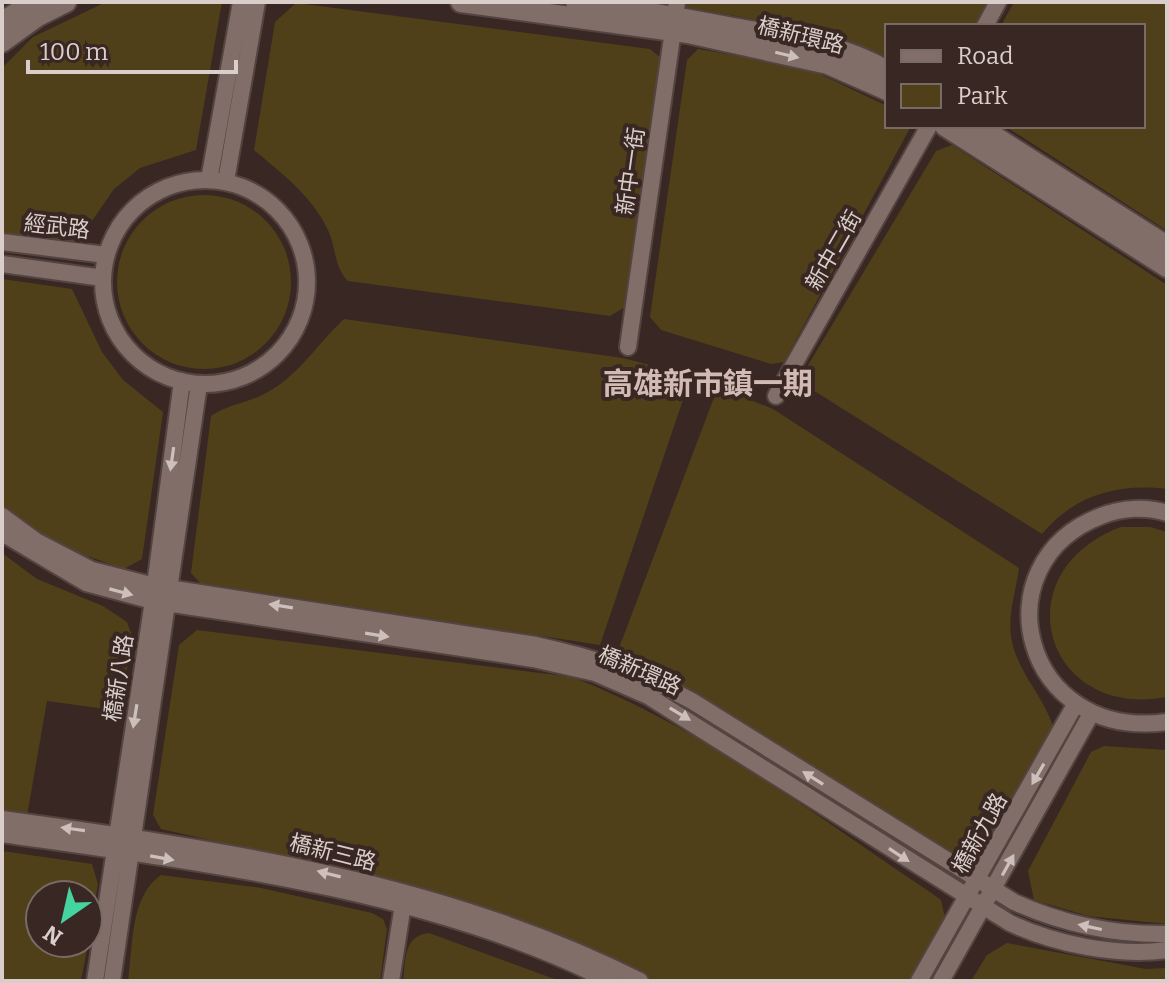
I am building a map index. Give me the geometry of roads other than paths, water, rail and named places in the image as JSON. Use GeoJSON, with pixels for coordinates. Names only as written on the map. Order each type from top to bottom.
{"type":"FeatureCollection","features":[{"type":"Feature","properties":{"kind":"street"},"geometry":{"type":"LineString","coordinates":[[2,22],[33,6],[66,2]]}},
{"type":"Feature","properties":{"kind":"street"},"geometry":{"type":"LineString","coordinates":[[217,181],[241,2]]}},
{"type":"Feature","properties":{"kind":"street"},"geometry":{"type":"LineString","coordinates":[[217,181],[257,2]]}},
{"type":"Feature","properties":{"kind":"street","name":"橋新環路"},"geometry":{"type":"LineString","coordinates":[[461,2],[675,16],[828,64],[885,89]]}},
{"type":"Feature","properties":{"kind":"street","name":"橋新環路"},"geometry":{"type":"LineString","coordinates":[[576,2],[675,16],[834,48],[885,70]]}},
{"type":"Feature","properties":{"kind":"street"},"geometry":{"type":"LineString","coordinates":[[986,24],[998,2]]}},
{"type":"Feature","properties":{"kind":"street"},"geometry":{"type":"LineString","coordinates":[[2,42],[33,6]]}},
{"type":"Feature","properties":{"kind":"street","name":"新中一街"},"geometry":{"type":"LineString","coordinates":[[628,347],[675,16]]}},
{"type":"Feature","properties":{"kind":"street","name":"新中二街"},"geometry":{"type":"LineString","coordinates":[[776,396],[928,128]]}},
{"type":"Feature","properties":{"kind":"street"},"geometry":{"type":"LineString","coordinates":[[948,128],[1167,267]]}},
{"type":"Feature","properties":{"kind":"street"},"geometry":{"type":"LineString","coordinates":[[981,128],[1167,246]]}},
{"type":"Feature","properties":{"kind":"street"},"geometry":{"type":"LineString","coordinates":[[217,181],[250,190],[274,206],[293,228],[304,255],[306,300],[288,341],[256,371],[229,382],[199,384],[182,381],[150,368],[124,344],[107,312],[103,278],[106,255],[120,224],[143,200],[173,184],[217,181]]}},
{"type":"Feature","properties":{"kind":"street","name":"經武路"},"geometry":{"type":"LineString","coordinates":[[2,242],[106,255]]}},
{"type":"Feature","properties":{"kind":"street","name":"經武路"},"geometry":{"type":"LineString","coordinates":[[2,264],[103,278]]}},
{"type":"Feature","properties":{"kind":"street","name":"橋新八路"},"geometry":{"type":"LineString","coordinates":[[161,595],[182,381]]}},
{"type":"Feature","properties":{"kind":"street","name":"橋新八路"},"geometry":{"type":"LineString","coordinates":[[112,981],[124,844],[161,595],[199,384]]}},
{"type":"Feature","properties":{"kind":"street"},"geometry":{"type":"LineString","coordinates":[[1167,513],[1136,508],[1111,512],[1067,534],[1041,568],[1031,597],[1030,628],[1037,658],[1053,684],[1075,705],[1115,723],[1142,725],[1167,722]]}},
{"type":"Feature","properties":{"kind":"street","name":"橋新環路"},"geometry":{"type":"LineString","coordinates":[[2,516],[36,541],[92,570],[161,595],[536,645],[597,659],[653,679],[993,892],[1070,923],[1134,934],[1167,934]]}},
{"type":"Feature","properties":{"kind":"street","name":"橋新環路"},"geometry":{"type":"LineString","coordinates":[[2,533],[86,583],[533,659],[595,673],[685,717],[967,899],[1026,930],[1059,940],[1126,950],[1167,950]]}},
{"type":"Feature","properties":{"kind":"street","name":"橋新九路"},"geometry":{"type":"LineString","coordinates":[[919,981],[1075,705]]}},
{"type":"Feature","properties":{"kind":"street","name":"橋新九路"},"geometry":{"type":"LineString","coordinates":[[941,981],[1091,714]]}},
{"type":"Feature","properties":{"kind":"street","name":"橋新三路"},"geometry":{"type":"LineString","coordinates":[[2,819],[124,844]]}},
{"type":"Feature","properties":{"kind":"street","name":"橋新三路"},"geometry":{"type":"LineString","coordinates":[[2,834],[274,860],[590,956],[640,981]]}},
{"type":"Feature","properties":{"kind":"street","name":"橋新八路"},"geometry":{"type":"LineString","coordinates":[[95,981],[124,844]]}},
{"type":"Feature","properties":{"kind":"street"},"geometry":{"type":"LineString","coordinates":[[391,981],[403,900]]}},
{"type":"Feature","properties":{"kind":"street","name":"橋新三路"},"geometry":{"type":"LineString","coordinates":[[403,900],[609,981]]}},
{"type":"Feature","properties":{"kind":"district","name":"高雄新市鎮一期"},"geometry":{"type":"Point","coordinates":[708,384]}}]}
